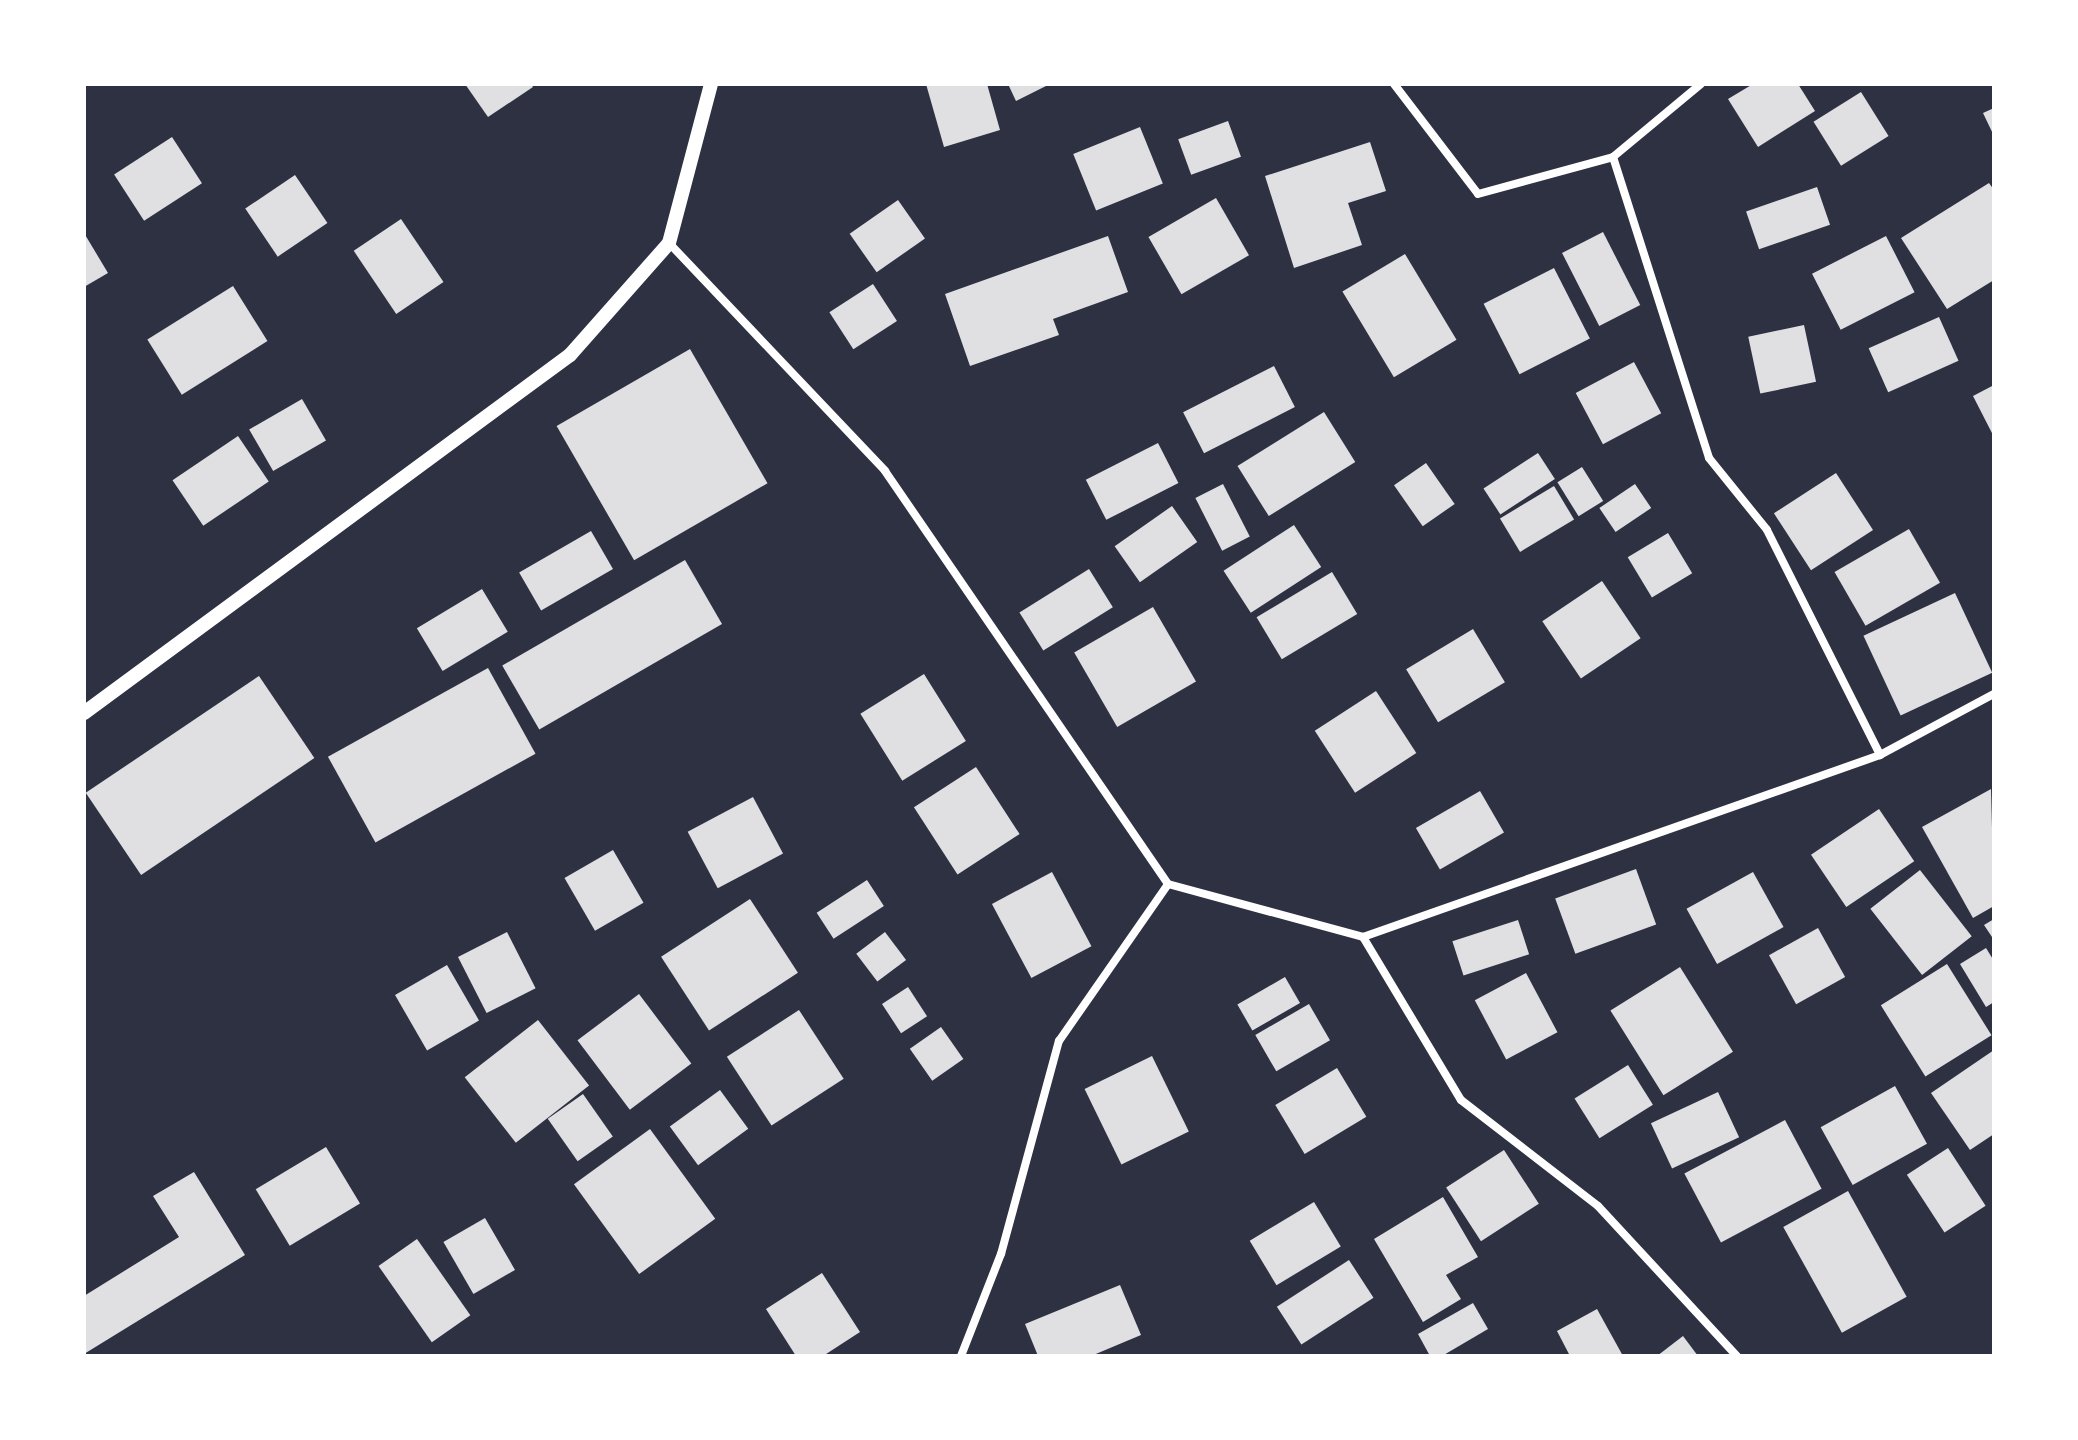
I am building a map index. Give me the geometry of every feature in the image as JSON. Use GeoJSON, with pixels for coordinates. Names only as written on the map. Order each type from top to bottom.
{"type":"FeatureCollection","features":[{"type":"Feature","properties":{"kind":"street"},"geometry":{"type":"LineString","coordinates":[[84,713],[570,355],[669,243],[711,84]]}},
{"type":"Feature","properties":{"kind":"street"},"geometry":{"type":"LineString","coordinates":[[1394,84],[1478,194],[1613,157],[1701,84]]}},
{"type":"Feature","properties":{"kind":"street"},"geometry":{"type":"LineString","coordinates":[[1613,157],[1709,458],[1767,530],[1880,755]]}},
{"type":"Feature","properties":{"kind":"street"},"geometry":{"type":"LineString","coordinates":[[669,243],[885,471],[1168,884],[1363,937],[1880,755],[1994,694]]}},
{"type":"Feature","properties":{"kind":"street"},"geometry":{"type":"LineString","coordinates":[[961,1356],[1001,1254],[1059,1041],[1168,884]]}},
{"type":"Feature","properties":{"kind":"street"},"geometry":{"type":"LineString","coordinates":[[1363,937],[1461,1100],[1598,1206],[1737,1356]]}},
{"type":"Feature","properties":{"kind":"building"},"geometry":{"type":"Polygon","coordinates":[[[465,84],[531,84],[533,87],[488,117],[465,84]]]}},
{"type":"Feature","properties":{"kind":"building"},"geometry":{"type":"Polygon","coordinates":[[[926,84],[987,84],[1000,130],[944,147],[926,84]]]}},
{"type":"Feature","properties":{"kind":"building"},"geometry":{"type":"Polygon","coordinates":[[[1008,84],[1050,84],[1016,101],[1008,84]]]}},
{"type":"Feature","properties":{"kind":"building"},"geometry":{"type":"Polygon","coordinates":[[[1753,84],[1798,84],[1815,111],[1758,147],[1728,99],[1753,84]]]}},
{"type":"Feature","properties":{"kind":"building"},"geometry":{"type":"Polygon","coordinates":[[[1861,92],[1889,136],[1841,166],[1814,122],[1861,92]]]}},
{"type":"Feature","properties":{"kind":"building"},"geometry":{"type":"Polygon","coordinates":[[[1994,108],[1994,136],[1983,113],[1994,108]]]}},
{"type":"Feature","properties":{"kind":"building"},"geometry":{"type":"Polygon","coordinates":[[[1228,121],[1241,157],[1191,175],[1178,139],[1228,121]]]}},
{"type":"Feature","properties":{"kind":"building"},"geometry":{"type":"Polygon","coordinates":[[[1140,127],[1163,184],[1096,211],[1073,154],[1140,127]]]}},
{"type":"Feature","properties":{"kind":"building"},"geometry":{"type":"Polygon","coordinates":[[[172,137],[202,183],[144,221],[114,175],[172,137]]]}},
{"type":"Feature","properties":{"kind":"building"},"geometry":{"type":"Polygon","coordinates":[[[1370,142],[1386,191],[1348,203],[1362,245],[1294,268],[1265,176],[1370,142]]]}},
{"type":"Feature","properties":{"kind":"building"},"geometry":{"type":"Polygon","coordinates":[[[295,175],[327,223],[278,257],[245,209],[295,175]]]}},
{"type":"Feature","properties":{"kind":"building"},"geometry":{"type":"Polygon","coordinates":[[[1989,183],[1994,190],[1994,280],[1947,309],[1901,238],[1989,183]]]}},
{"type":"Feature","properties":{"kind":"building"},"geometry":{"type":"Polygon","coordinates":[[[1817,187],[1830,225],[1759,249],[1746,211],[1817,187]]]}},
{"type":"Feature","properties":{"kind":"building"},"geometry":{"type":"Polygon","coordinates":[[[1216,198],[1249,255],[1181,294],[1148,237],[1216,198]]]}},
{"type":"Feature","properties":{"kind":"building"},"geometry":{"type":"Polygon","coordinates":[[[898,200],[925,239],[877,272],[850,234],[898,200]]]}},
{"type":"Feature","properties":{"kind":"building"},"geometry":{"type":"Polygon","coordinates":[[[401,219],[443,282],[396,314],[354,251],[401,219]]]}},
{"type":"Feature","properties":{"kind":"building"},"geometry":{"type":"Polygon","coordinates":[[[1603,232],[1640,305],[1599,326],[1562,253],[1603,232]]]}},
{"type":"Feature","properties":{"kind":"building"},"geometry":{"type":"Polygon","coordinates":[[[84,233],[108,273],[84,287],[84,233]]]}},
{"type":"Feature","properties":{"kind":"building"},"geometry":{"type":"Polygon","coordinates":[[[1108,236],[1128,292],[1053,319],[1059,335],[970,366],[945,294],[1108,236]]]}},
{"type":"Feature","properties":{"kind":"building"},"geometry":{"type":"Polygon","coordinates":[[[1886,236],[1915,292],[1841,330],[1812,274],[1886,236]]]}},
{"type":"Feature","properties":{"kind":"building"},"geometry":{"type":"Polygon","coordinates":[[[1405,254],[1457,340],[1394,377],[1342,292],[1405,254]]]}},
{"type":"Feature","properties":{"kind":"building"},"geometry":{"type":"Polygon","coordinates":[[[1554,268],[1590,338],[1519,374],[1484,304],[1554,268]]]}},
{"type":"Feature","properties":{"kind":"building"},"geometry":{"type":"Polygon","coordinates":[[[873,284],[897,321],[853,349],[829,312],[873,284]]]}},
{"type":"Feature","properties":{"kind":"building"},"geometry":{"type":"Polygon","coordinates":[[[233,286],[267,341],[182,395],[147,340],[233,286]]]}},
{"type":"Feature","properties":{"kind":"building"},"geometry":{"type":"Polygon","coordinates":[[[1939,317],[1959,361],[1888,392],[1869,348],[1939,317]]]}},
{"type":"Feature","properties":{"kind":"building"},"geometry":{"type":"Polygon","coordinates":[[[1804,325],[1816,382],[1760,394],[1748,337],[1804,325]]]}},
{"type":"Feature","properties":{"kind":"building"},"geometry":{"type":"Polygon","coordinates":[[[690,349],[768,483],[634,560],[557,426],[690,349]]]}},
{"type":"Feature","properties":{"kind":"building"},"geometry":{"type":"Polygon","coordinates":[[[1634,362],[1661,413],[1603,444],[1576,393],[1634,362]]]}},
{"type":"Feature","properties":{"kind":"building"},"geometry":{"type":"Polygon","coordinates":[[[1274,366],[1295,407],[1204,453],[1183,412],[1274,366]]]}},
{"type":"Feature","properties":{"kind":"building"},"geometry":{"type":"Polygon","coordinates":[[[1994,385],[1994,437],[1973,396],[1994,385]]]}},
{"type":"Feature","properties":{"kind":"building"},"geometry":{"type":"Polygon","coordinates":[[[302,399],[326,441],[273,471],[249,430],[302,399]]]}},
{"type":"Feature","properties":{"kind":"building"},"geometry":{"type":"Polygon","coordinates":[[[1324,412],[1355,462],[1269,516],[1237,466],[1324,412]]]}},
{"type":"Feature","properties":{"kind":"building"},"geometry":{"type":"Polygon","coordinates":[[[238,436],[269,482],[203,526],[173,480],[238,436]]]}},
{"type":"Feature","properties":{"kind":"building"},"geometry":{"type":"Polygon","coordinates":[[[1158,443],[1178,483],[1106,520],[1086,480],[1158,443]]]}},
{"type":"Feature","properties":{"kind":"building"},"geometry":{"type":"Polygon","coordinates":[[[1538,453],[1555,479],[1500,514],[1483,488],[1538,453]]]}},
{"type":"Feature","properties":{"kind":"building"},"geometry":{"type":"Polygon","coordinates":[[[1426,463],[1455,504],[1423,526],[1394,485],[1426,463]]]}},
{"type":"Feature","properties":{"kind":"building"},"geometry":{"type":"Polygon","coordinates":[[[1582,467],[1603,501],[1579,516],[1557,482],[1582,467]]]}},
{"type":"Feature","properties":{"kind":"building"},"geometry":{"type":"Polygon","coordinates":[[[1836,473],[1873,530],[1811,570],[1774,513],[1836,473]]]}},
{"type":"Feature","properties":{"kind":"building"},"geometry":{"type":"Polygon","coordinates":[[[1223,484],[1250,537],[1222,551],[1195,498],[1223,484]]]}},
{"type":"Feature","properties":{"kind":"building"},"geometry":{"type":"Polygon","coordinates":[[[1635,484],[1651,508],[1616,532],[1599,508],[1635,484]]]}},
{"type":"Feature","properties":{"kind":"building"},"geometry":{"type":"Polygon","coordinates":[[[1554,486],[1574,519],[1520,552],[1500,518],[1554,486]]]}},
{"type":"Feature","properties":{"kind":"building"},"geometry":{"type":"Polygon","coordinates":[[[1172,506],[1197,542],[1140,582],[1115,546],[1172,506]]]}},
{"type":"Feature","properties":{"kind":"building"},"geometry":{"type":"Polygon","coordinates":[[[1294,525],[1321,567],[1251,613],[1224,571],[1294,525]]]}},
{"type":"Feature","properties":{"kind":"building"},"geometry":{"type":"Polygon","coordinates":[[[1909,529],[1940,583],[1866,626],[1835,572],[1909,529]]]}},
{"type":"Feature","properties":{"kind":"building"},"geometry":{"type":"Polygon","coordinates":[[[591,531],[613,569],[541,611],[519,572],[591,531]]]}},
{"type":"Feature","properties":{"kind":"building"},"geometry":{"type":"Polygon","coordinates":[[[1668,533],[1692,573],[1652,597],[1628,557],[1668,533]]]}},
{"type":"Feature","properties":{"kind":"building"},"geometry":{"type":"Polygon","coordinates":[[[685,560],[722,624],[539,730],[502,666],[685,560]]]}},
{"type":"Feature","properties":{"kind":"building"},"geometry":{"type":"Polygon","coordinates":[[[1089,569],[1113,607],[1043,651],[1019,612],[1089,569]]]}},
{"type":"Feature","properties":{"kind":"building"},"geometry":{"type":"Polygon","coordinates":[[[1332,572],[1357,614],[1282,659],[1257,617],[1332,572]]]}},
{"type":"Feature","properties":{"kind":"building"},"geometry":{"type":"Polygon","coordinates":[[[1602,581],[1641,638],[1581,678],[1542,621],[1602,581]]]}},
{"type":"Feature","properties":{"kind":"building"},"geometry":{"type":"Polygon","coordinates":[[[482,589],[508,632],[443,671],[417,628],[482,589]]]}},
{"type":"Feature","properties":{"kind":"building"},"geometry":{"type":"Polygon","coordinates":[[[1955,593],[1992,673],[1901,715],[1863,636],[1955,593]]]}},
{"type":"Feature","properties":{"kind":"building"},"geometry":{"type":"Polygon","coordinates":[[[1153,607],[1196,681],[1117,727],[1074,652],[1153,607]]]}},
{"type":"Feature","properties":{"kind":"building"},"geometry":{"type":"Polygon","coordinates":[[[1473,629],[1505,682],[1438,722],[1406,669],[1473,629]]]}},
{"type":"Feature","properties":{"kind":"building"},"geometry":{"type":"Polygon","coordinates":[[[488,668],[536,754],[375,842],[328,757],[488,668]]]}},
{"type":"Feature","properties":{"kind":"building"},"geometry":{"type":"Polygon","coordinates":[[[924,674],[966,741],[902,781],[860,714],[924,674]]]}},
{"type":"Feature","properties":{"kind":"building"},"geometry":{"type":"Polygon","coordinates":[[[259,676],[314,758],[141,875],[86,793],[259,676]]]}},
{"type":"Feature","properties":{"kind":"building"},"geometry":{"type":"Polygon","coordinates":[[[1376,691],[1416,753],[1355,793],[1315,731],[1376,691]]]}},
{"type":"Feature","properties":{"kind":"building"},"geometry":{"type":"Polygon","coordinates":[[[976,767],[1020,834],[958,874],[914,807],[976,767]]]}},
{"type":"Feature","properties":{"kind":"building"},"geometry":{"type":"Polygon","coordinates":[[[1991,789],[1994,906],[1973,918],[1922,827],[1991,789]]]}},
{"type":"Feature","properties":{"kind":"building"},"geometry":{"type":"Polygon","coordinates":[[[1480,791],[1504,833],[1440,870],[1416,828],[1480,791]]]}},
{"type":"Feature","properties":{"kind":"building"},"geometry":{"type":"Polygon","coordinates":[[[753,797],[783,854],[718,888],[688,832],[753,797]]]}},
{"type":"Feature","properties":{"kind":"building"},"geometry":{"type":"Polygon","coordinates":[[[1879,809],[1914,861],[1846,907],[1811,855],[1879,809]]]}},
{"type":"Feature","properties":{"kind":"building"},"geometry":{"type":"Polygon","coordinates":[[[613,850],[644,903],[595,931],[565,878],[613,850]]]}},
{"type":"Feature","properties":{"kind":"building"},"geometry":{"type":"Polygon","coordinates":[[[1636,869],[1656,924],[1575,954],[1555,898],[1636,869]]]}},
{"type":"Feature","properties":{"kind":"building"},"geometry":{"type":"Polygon","coordinates":[[[1920,870],[1972,936],[1922,975],[1870,909],[1920,870]]]}},
{"type":"Feature","properties":{"kind":"building"},"geometry":{"type":"Polygon","coordinates":[[[1052,872],[1091,946],[1031,978],[992,904],[1052,872]]]}},
{"type":"Feature","properties":{"kind":"building"},"geometry":{"type":"Polygon","coordinates":[[[1753,872],[1784,927],[1717,964],[1687,909],[1753,872]]]}},
{"type":"Feature","properties":{"kind":"building"},"geometry":{"type":"Polygon","coordinates":[[[867,880],[884,906],[834,939],[817,913],[867,880]]]}},
{"type":"Feature","properties":{"kind":"building"},"geometry":{"type":"Polygon","coordinates":[[[750,899],[798,973],[709,1031],[661,957],[750,899]]]}},
{"type":"Feature","properties":{"kind":"building"},"geometry":{"type":"Polygon","coordinates":[[[1994,919],[1994,940],[1984,925],[1994,919]]]}},
{"type":"Feature","properties":{"kind":"building"},"geometry":{"type":"Polygon","coordinates":[[[1518,920],[1529,954],[1464,976],[1452,941],[1518,920]]]}},
{"type":"Feature","properties":{"kind":"building"},"geometry":{"type":"Polygon","coordinates":[[[1818,928],[1845,977],[1796,1004],[1769,955],[1818,928]]]}},
{"type":"Feature","properties":{"kind":"building"},"geometry":{"type":"Polygon","coordinates":[[[507,932],[536,988],[487,1013],[458,957],[507,932]]]}},
{"type":"Feature","properties":{"kind":"building"},"geometry":{"type":"Polygon","coordinates":[[[885,932],[906,960],[877,982],[856,954],[885,932]]]}},
{"type":"Feature","properties":{"kind":"building"},"geometry":{"type":"Polygon","coordinates":[[[1986,948],[1994,961],[1994,1002],[1986,1007],[1960,964],[1986,948]]]}},
{"type":"Feature","properties":{"kind":"building"},"geometry":{"type":"Polygon","coordinates":[[[1947,964],[1992,1035],[1925,1077],[1881,1005],[1947,964]]]}},
{"type":"Feature","properties":{"kind":"building"},"geometry":{"type":"Polygon","coordinates":[[[447,965],[479,1020],[427,1050],[395,995],[447,965]]]}},
{"type":"Feature","properties":{"kind":"building"},"geometry":{"type":"Polygon","coordinates":[[[1680,967],[1733,1052],[1663,1095],[1610,1010],[1680,967]]]}},
{"type":"Feature","properties":{"kind":"building"},"geometry":{"type":"Polygon","coordinates":[[[1526,973],[1557,1032],[1506,1059],[1475,1000],[1526,973]]]}},
{"type":"Feature","properties":{"kind":"building"},"geometry":{"type":"Polygon","coordinates":[[[1285,977],[1300,1003],[1252,1030],[1237,1004],[1285,977]]]}},
{"type":"Feature","properties":{"kind":"building"},"geometry":{"type":"Polygon","coordinates":[[[908,987],[927,1016],[901,1033],[882,1004],[908,987]]]}},
{"type":"Feature","properties":{"kind":"building"},"geometry":{"type":"Polygon","coordinates":[[[639,994],[691,1063],[630,1110],[578,1040],[639,994]]]}},
{"type":"Feature","properties":{"kind":"building"},"geometry":{"type":"Polygon","coordinates":[[[1309,1004],[1330,1040],[1276,1071],[1255,1035],[1309,1004]]]}},
{"type":"Feature","properties":{"kind":"building"},"geometry":{"type":"Polygon","coordinates":[[[799,1010],[844,1079],[772,1126],[727,1057],[799,1010]]]}},
{"type":"Feature","properties":{"kind":"building"},"geometry":{"type":"Polygon","coordinates":[[[538,1020],[589,1085],[516,1143],[465,1077],[538,1020]]]}},
{"type":"Feature","properties":{"kind":"building"},"geometry":{"type":"Polygon","coordinates":[[[941,1027],[963,1059],[932,1081],[910,1049],[941,1027]]]}},
{"type":"Feature","properties":{"kind":"building"},"geometry":{"type":"Polygon","coordinates":[[[1994,1050],[1994,1134],[1970,1150],[1931,1093],[1994,1050]]]}},
{"type":"Feature","properties":{"kind":"building"},"geometry":{"type":"Polygon","coordinates":[[[1152,1056],[1189,1131],[1121,1164],[1085,1089],[1152,1056]]]}},
{"type":"Feature","properties":{"kind":"building"},"geometry":{"type":"Polygon","coordinates":[[[1628,1065],[1653,1105],[1599,1138],[1575,1098],[1628,1065]]]}},
{"type":"Feature","properties":{"kind":"building"},"geometry":{"type":"Polygon","coordinates":[[[1337,1068],[1366,1117],[1305,1154],[1275,1105],[1337,1068]]]}},
{"type":"Feature","properties":{"kind":"building"},"geometry":{"type":"Polygon","coordinates":[[[1895,1086],[1927,1144],[1853,1185],[1821,1127],[1895,1086]]]}},
{"type":"Feature","properties":{"kind":"building"},"geometry":{"type":"Polygon","coordinates":[[[720,1090],[748,1129],[698,1165],[670,1126],[720,1090]]]}},
{"type":"Feature","properties":{"kind":"building"},"geometry":{"type":"Polygon","coordinates":[[[1718,1092],[1739,1137],[1672,1169],[1651,1123],[1718,1092]]]}},
{"type":"Feature","properties":{"kind":"building"},"geometry":{"type":"Polygon","coordinates":[[[583,1094],[613,1137],[578,1161],[548,1119],[583,1094]]]}},
{"type":"Feature","properties":{"kind":"building"},"geometry":{"type":"Polygon","coordinates":[[[1785,1120],[1822,1189],[1721,1242],[1684,1174],[1785,1120]]]}},
{"type":"Feature","properties":{"kind":"building"},"geometry":{"type":"Polygon","coordinates":[[[650,1129],[715,1219],[639,1274],[574,1184],[650,1129]]]}},
{"type":"Feature","properties":{"kind":"building"},"geometry":{"type":"Polygon","coordinates":[[[326,1147],[360,1204],[290,1246],[256,1189],[326,1147]]]}},
{"type":"Feature","properties":{"kind":"building"},"geometry":{"type":"Polygon","coordinates":[[[1948,1148],[1986,1206],[1944,1233],[1907,1175],[1948,1148]]]}},
{"type":"Feature","properties":{"kind":"building"},"geometry":{"type":"Polygon","coordinates":[[[1504,1150],[1539,1204],[1481,1241],[1446,1188],[1504,1150]]]}},
{"type":"Feature","properties":{"kind":"building"},"geometry":{"type":"Polygon","coordinates":[[[194,1172],[245,1255],[84,1354],[84,1296],[179,1237],[153,1196],[194,1172]]]}},
{"type":"Feature","properties":{"kind":"building"},"geometry":{"type":"Polygon","coordinates":[[[1848,1191],[1907,1297],[1842,1333],[1783,1227],[1848,1191]]]}},
{"type":"Feature","properties":{"kind":"building"},"geometry":{"type":"Polygon","coordinates":[[[1443,1197],[1478,1257],[1446,1275],[1461,1299],[1423,1322],[1374,1239],[1443,1197]]]}},
{"type":"Feature","properties":{"kind":"building"},"geometry":{"type":"Polygon","coordinates":[[[1314,1202],[1341,1247],[1276,1285],[1250,1241],[1314,1202]]]}},
{"type":"Feature","properties":{"kind":"building"},"geometry":{"type":"Polygon","coordinates":[[[485,1218],[515,1270],[473,1294],[443,1242],[485,1218]]]}},
{"type":"Feature","properties":{"kind":"building"},"geometry":{"type":"Polygon","coordinates":[[[417,1239],[470,1315],[432,1342],[378,1266],[417,1239]]]}},
{"type":"Feature","properties":{"kind":"building"},"geometry":{"type":"Polygon","coordinates":[[[1349,1260],[1374,1298],[1301,1345],[1277,1307],[1349,1260]]]}},
{"type":"Feature","properties":{"kind":"building"},"geometry":{"type":"Polygon","coordinates":[[[822,1273],[860,1332],[823,1356],[796,1356],[766,1309],[822,1273]]]}},
{"type":"Feature","properties":{"kind":"building"},"geometry":{"type":"Polygon","coordinates":[[[1120,1285],[1141,1335],[1091,1356],[1038,1356],[1025,1324],[1120,1285]]]}},
{"type":"Feature","properties":{"kind":"building"},"geometry":{"type":"Polygon","coordinates":[[[1473,1303],[1488,1329],[1442,1356],[1430,1356],[1418,1334],[1473,1303]]]}},
{"type":"Feature","properties":{"kind":"building"},"geometry":{"type":"Polygon","coordinates":[[[1597,1309],[1623,1356],[1570,1356],[1557,1331],[1597,1309]]]}},
{"type":"Feature","properties":{"kind":"building"},"geometry":{"type":"Polygon","coordinates":[[[1683,1336],[1698,1356],[1657,1356],[1683,1336]]]}}]}
